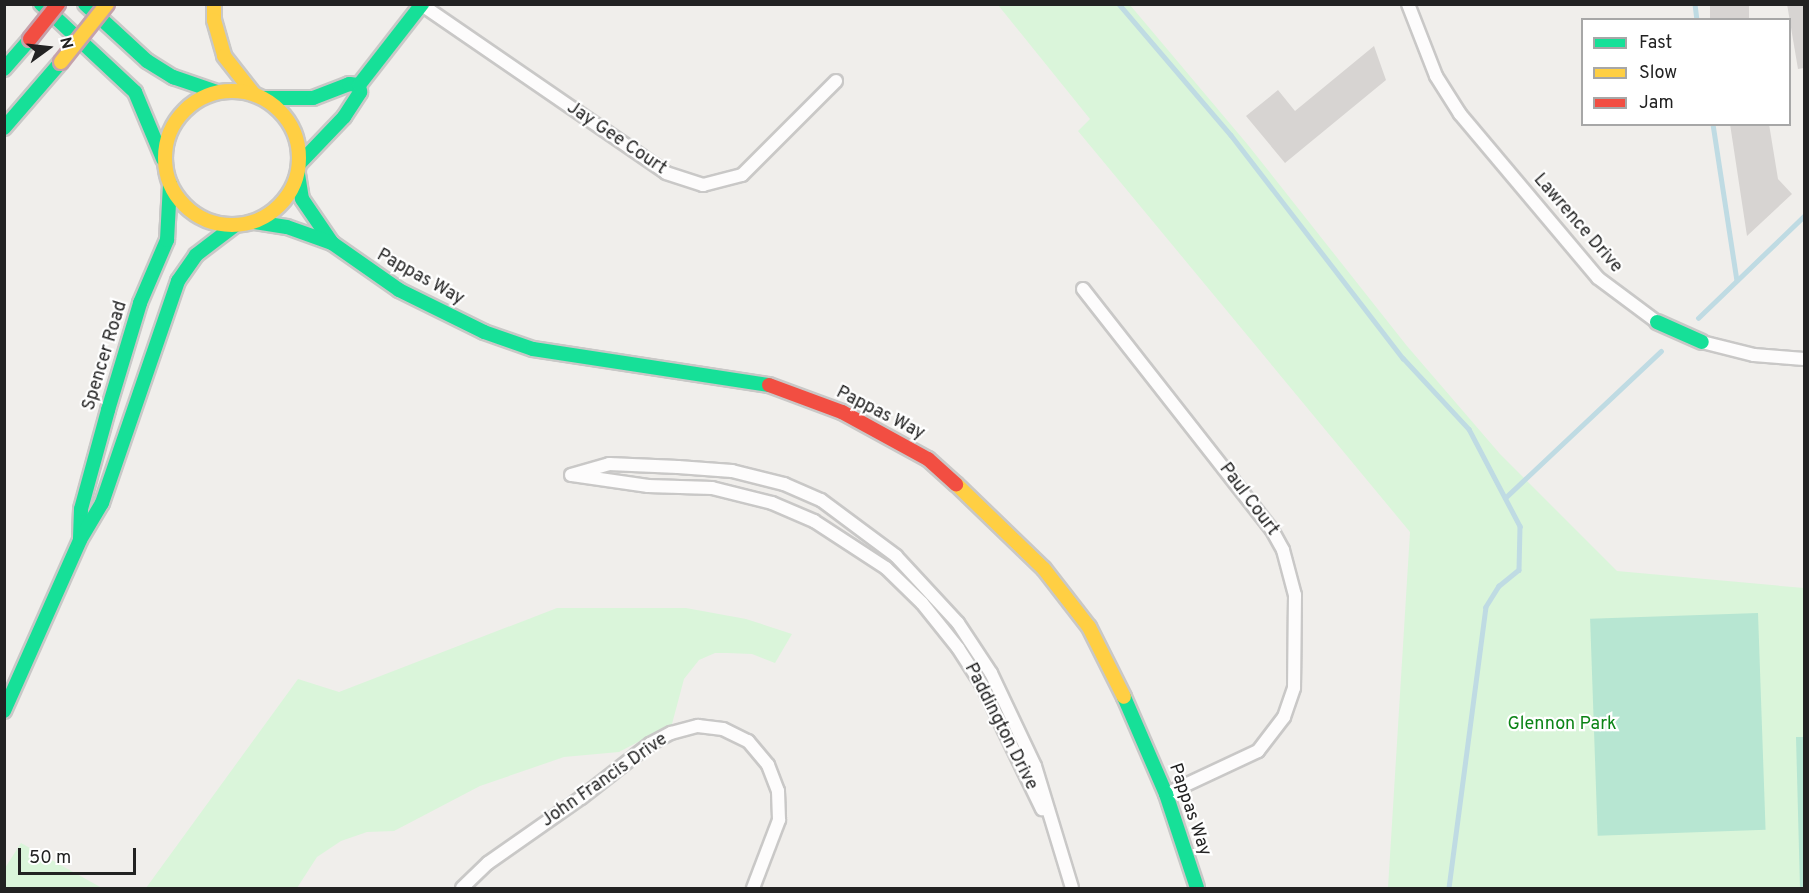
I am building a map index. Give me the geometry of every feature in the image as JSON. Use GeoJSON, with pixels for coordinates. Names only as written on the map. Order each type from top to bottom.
{"type":"FeatureCollection","features":[{"type":"Feature","properties":{"kind":"main road"},"geometry":{"type":"LineString","coordinates":[[41,4],[135,93],[146,111],[170,184],[181,202],[196,215],[214,224],[234,226],[255,222],[274,212],[289,195],[299,169],[344,117],[360,92],[359,85],[422,5]]}},
{"type":"Feature","properties":{"kind":"main road"},"geometry":{"type":"LineString","coordinates":[[4,69],[58,4]]}},
{"type":"Feature","properties":{"kind":"main road"},"geometry":{"type":"LineString","coordinates":[[85,4],[147,61],[173,77],[217,92],[313,98],[350,84],[359,85]]}},
{"type":"Feature","properties":{"kind":"main road"},"geometry":{"type":"LineString","coordinates":[[4,128],[107,4]]}},
{"type":"Feature","properties":{"kind":"main road"},"geometry":{"type":"LineString","coordinates":[[214,4],[214,20],[224,56],[259,96],[292,126],[299,169]]}},
{"type":"Feature","properties":{"kind":"main road"},"geometry":{"type":"LineString","coordinates":[[166,169],[171,129],[182,112],[198,99],[217,92]]}},
{"type":"Feature","properties":{"kind":"main road","name":"Pappas Way"},"geometry":{"type":"LineString","coordinates":[[299,169],[302,199],[332,243]]}},
{"type":"Feature","properties":{"kind":"main road","name":"Spencer Road"},"geometry":{"type":"LineString","coordinates":[[80,540],[81,509],[108,410],[140,303],[167,240],[170,184]]}},
{"type":"Feature","properties":{"kind":"main road","name":"Pappas Way"},"geometry":{"type":"LineString","coordinates":[[255,222],[287,227],[332,243],[399,290],[484,332],[533,349],[757,381],[842,412],[928,459],[990,513],[1044,569],[1089,627],[1133,715],[1166,794],[1197,888]]}},
{"type":"Feature","properties":{"kind":"main road","name":"Spencer Road"},"geometry":{"type":"LineString","coordinates":[[4,711],[80,540],[102,503],[159,331],[185,268],[234,226]]}},
{"type":"Feature","properties":{"kind":"main road","name":"Lawrence Drive"},"geometry":{"type":"LineString","coordinates":[[1657,322],[1702,342]]}},
{"type":"Feature","properties":{"kind":"main road"},"geometry":{"type":"LineString","coordinates":[[108,410],[131,418]]}},
{"type":"Feature","properties":{"kind":"street","name":"Lawrence Drive"},"geometry":{"type":"LineString","coordinates":[[1408,4],[1436,76],[1460,114],[1598,278],[1657,322]]}},
{"type":"Feature","properties":{"kind":"street","name":"Jay Gee Court"},"geometry":{"type":"LineString","coordinates":[[422,5],[666,173],[703,185],[742,175],[836,81]]}},
{"type":"Feature","properties":{"kind":"street","name":"Paul Court"},"geometry":{"type":"LineString","coordinates":[[1083,289],[1272,530],[1284,550],[1295,595],[1294,688],[1284,717],[1258,751],[1166,794]]}},
{"type":"Feature","properties":{"kind":"street","name":"Lawrence Drive"},"geometry":{"type":"LineString","coordinates":[[1702,342],[1754,355],[1804,359]]}},
{"type":"Feature","properties":{"kind":"street","name":"Paddington Drive"},"geometry":{"type":"LineString","coordinates":[[1053,829],[982,685],[922,603],[886,568],[814,520],[772,503],[712,488],[593,480],[571,474],[609,464],[732,471],[784,484],[821,500],[896,556],[958,623],[1016,721],[1035,765],[1072,888]]}},
{"type":"Feature","properties":{"kind":"street","name":"John Francis Drive"},"geometry":{"type":"LineString","coordinates":[[462,888],[488,863],[581,798],[651,744],[671,733],[698,726],[723,729],[748,741],[768,765],[778,791],[779,820],[753,888]]}},
{"type":"Feature","properties":{"kind":"green space","name":"Glennon Park"},"geometry":{"type":"Polygon","coordinates":[[[998,5],[1130,5],[1248,145],[1407,346],[1500,454],[1617,571],[1804,588],[1804,888],[1388,888],[1410,532],[1078,131],[1090,119],[998,5]]]}},
{"type":"Feature","properties":{"kind":"green space"},"geometry":{"type":"Polygon","coordinates":[[[557,608],[686,608],[746,619],[792,634],[775,663],[752,654],[727,653],[715,653],[699,660],[684,679],[672,724],[619,752],[564,757],[480,786],[394,831],[367,832],[341,841],[317,857],[297,888],[146,888],[298,679],[339,692],[557,608]]]}},
{"type":"Feature","properties":{"kind":"green space"},"geometry":{"type":"Polygon","coordinates":[[[1758,613],[1766,830],[1598,836],[1590,619],[1758,613]]]}},
{"type":"Feature","properties":{"kind":"green space"},"geometry":{"type":"Polygon","coordinates":[[[1796,737],[1804,737],[1804,888],[1800,888],[1796,737]]]}},
{"type":"Feature","properties":{"kind":"green space"},"geometry":{"type":"Polygon","coordinates":[[[21,843],[102,888],[5,888],[5,868],[21,843]]]}},
{"type":"Feature","properties":{"kind":"building"},"geometry":{"type":"Polygon","coordinates":[[[1710,4],[1749,4],[1749,18],[1710,18],[1710,4]]]}},
{"type":"Feature","properties":{"kind":"building"},"geometry":{"type":"Polygon","coordinates":[[[1787,4],[1804,4],[1804,68],[1798,69],[1787,4]]]}},
{"type":"Feature","properties":{"kind":"building"},"geometry":{"type":"Polygon","coordinates":[[[1374,46],[1386,80],[1285,163],[1246,116],[1278,90],[1295,111],[1374,46]]]}},
{"type":"Feature","properties":{"kind":"building"},"geometry":{"type":"Polygon","coordinates":[[[1730,126],[1769,126],[1778,179],[1792,194],[1747,236],[1730,126]]]}},
{"type":"Feature","properties":{"kind":"waterway"},"geometry":{"type":"LineString","coordinates":[[1119,4],[1231,135],[1403,358],[1469,429],[1520,526],[1519,570],[1499,586],[1486,607],[1449,888]]}},
{"type":"Feature","properties":{"kind":"waterway"},"geometry":{"type":"LineString","coordinates":[[1695,4],[1697,18]]}},
{"type":"Feature","properties":{"kind":"waterway"},"geometry":{"type":"LineString","coordinates":[[1713,126],[1737,280]]}},
{"type":"Feature","properties":{"kind":"waterway"},"geometry":{"type":"LineString","coordinates":[[1698,318],[1804,216]]}},
{"type":"Feature","properties":{"kind":"waterway"},"geometry":{"type":"LineString","coordinates":[[1505,498],[1661,351]]}},
{"type":"Feature","properties":{"kind":"traffic: fast"},"geometry":{"type":"LineString","coordinates":[[41,4],[135,92],[163,159]]}},
{"type":"Feature","properties":{"kind":"traffic: fast"},"geometry":{"type":"LineString","coordinates":[[85,4],[147,61],[173,77],[217,92]]}},
{"type":"Feature","properties":{"kind":"traffic: fast"},"geometry":{"type":"LineString","coordinates":[[300,163],[344,117],[360,92],[359,85],[422,4]]}},
{"type":"Feature","properties":{"kind":"traffic: fast"},"geometry":{"type":"LineString","coordinates":[[4,69],[30,39]]}},
{"type":"Feature","properties":{"kind":"traffic: fast"},"geometry":{"type":"LineString","coordinates":[[4,128],[61,62]]}},
{"type":"Feature","properties":{"kind":"traffic: fast"},"geometry":{"type":"LineString","coordinates":[[265,98],[313,98],[349,84],[359,85]]}},
{"type":"Feature","properties":{"kind":"traffic: fast"},"geometry":{"type":"LineString","coordinates":[[298,174],[302,199],[332,243],[399,290],[484,332],[533,349],[769,385]]}},
{"type":"Feature","properties":{"kind":"traffic: fast"},"geometry":{"type":"LineString","coordinates":[[80,538],[81,509],[108,410],[140,303],[167,240],[170,184]]}},
{"type":"Feature","properties":{"kind":"traffic: fast"},"geometry":{"type":"LineString","coordinates":[[255,222],[287,227],[332,243]]}},
{"type":"Feature","properties":{"kind":"traffic: fast"},"geometry":{"type":"LineString","coordinates":[[4,711],[80,540],[102,503],[178,281],[196,255],[234,226]]}},
{"type":"Feature","properties":{"kind":"traffic: fast"},"geometry":{"type":"LineString","coordinates":[[1657,322],[1702,342]]}},
{"type":"Feature","properties":{"kind":"traffic: fast"},"geometry":{"type":"LineString","coordinates":[[1124,697],[1166,794],[1197,888]]}},
{"type":"Feature","properties":{"kind":"traffic: slow"},"geometry":{"type":"LineString","coordinates":[[61,62],[107,4]]}},
{"type":"Feature","properties":{"kind":"traffic: slow"},"geometry":{"type":"LineString","coordinates":[[214,4],[214,20],[224,56],[253,93]]}},
{"type":"Feature","properties":{"kind":"traffic: slow"},"geometry":{"type":"LineString","coordinates":[[232,91],[258,96],[280,110],[294,132],[299,158],[294,184],[280,206],[258,220],[232,225],[206,220],[184,206],[170,184],[165,158],[170,132],[184,110],[206,96],[232,91]]}},
{"type":"Feature","properties":{"kind":"traffic: slow"},"geometry":{"type":"LineString","coordinates":[[956,484],[1044,569],[1089,627],[1124,697]]}},
{"type":"Feature","properties":{"kind":"traffic: jam"},"geometry":{"type":"LineString","coordinates":[[30,39],[58,4]]}},
{"type":"Feature","properties":{"kind":"traffic: jam"},"geometry":{"type":"LineString","coordinates":[[769,385],[842,412],[928,459],[956,484]]}}]}
